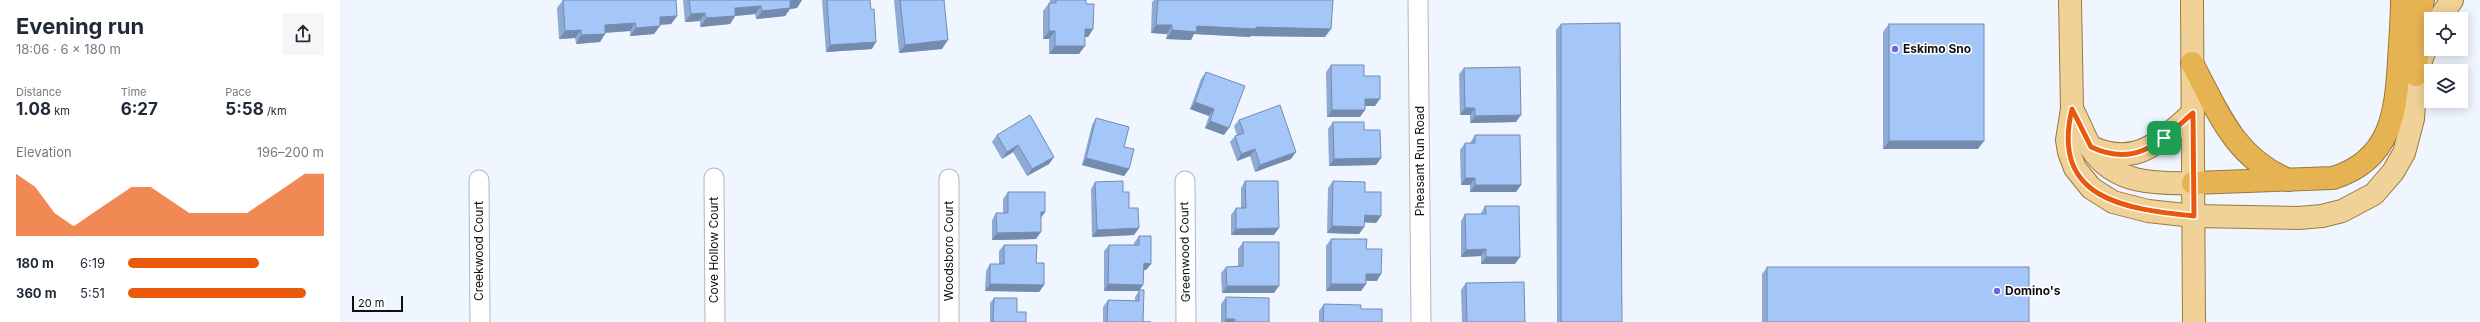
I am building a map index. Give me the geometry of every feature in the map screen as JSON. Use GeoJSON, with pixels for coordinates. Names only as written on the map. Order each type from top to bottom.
{"type":"FeatureCollection","features":[{"type":"Feature","properties":{"kind":"highway"},"geometry":{"type":"LineString","coordinates":[[2193,184],[2333,178],[2348,174],[2367,160],[2384,140],[2394,108],[2402,0]]}},
{"type":"Feature","properties":{"kind":"highway"},"geometry":{"type":"LineString","coordinates":[[2416,75],[2419,21],[2422,0]]}},
{"type":"Feature","properties":{"kind":"highway"},"geometry":{"type":"LineString","coordinates":[[2192,63],[2224,124],[2241,148],[2256,163],[2270,172],[2291,181]]}},
{"type":"Feature","properties":{"kind":"main road"},"geometry":{"type":"LineString","coordinates":[[2070,0],[2072,109],[2067,127],[2069,152],[2075,168],[2091,188],[2113,202],[2127,207],[2194,216],[2299,218],[2322,216],[2342,211],[2368,198],[2393,172],[2404,153],[2413,119],[2416,75],[2424,53]]}},
{"type":"Feature","properties":{"kind":"main road"},"geometry":{"type":"LineString","coordinates":[[2192,0],[2194,322]]}},
{"type":"Feature","properties":{"kind":"main road"},"geometry":{"type":"LineString","coordinates":[[2444,12],[2452,0]]}},
{"type":"Feature","properties":{"kind":"main road"},"geometry":{"type":"LineString","coordinates":[[2072,109],[2091,147],[2110,167],[2130,179],[2151,184],[2193,184]]}},
{"type":"Feature","properties":{"kind":"main road"},"geometry":{"type":"LineString","coordinates":[[2091,147],[2115,156],[2144,151],[2164,138],[2193,113]]}},
{"type":"Feature","properties":{"kind":"street","name":"Pheasant Run Road"},"geometry":{"type":"LineString","coordinates":[[1418,0],[1421,322]]}},
{"type":"Feature","properties":{"kind":"street","name":"Cove Hollow Court"},"geometry":{"type":"LineString","coordinates":[[714,178],[714,322]]}},
{"type":"Feature","properties":{"kind":"street","name":"Woodsboro Court"},"geometry":{"type":"LineString","coordinates":[[949,179],[949,322]]}},
{"type":"Feature","properties":{"kind":"street","name":"Creekwood Court"},"geometry":{"type":"LineString","coordinates":[[479,180],[480,322]]}},
{"type":"Feature","properties":{"kind":"street","name":"Greenwood Court"},"geometry":{"type":"LineString","coordinates":[[1185,181],[1186,322]]}},
{"type":"Feature","properties":{"kind":"building"},"geometry":{"type":"Polygon","coordinates":[[[563,0],[676,0],[677,16],[660,17],[660,26],[636,28],[635,23],[605,25],[605,34],[581,35],[581,30],[565,31],[563,0]]]}},
{"type":"Feature","properties":{"kind":"building"},"geometry":{"type":"Polygon","coordinates":[[[689,0],[799,0],[790,1],[790,8],[762,11],[761,6],[735,8],[735,16],[706,18],[705,13],[691,14],[689,0]]]}},
{"type":"Feature","properties":{"kind":"building"},"geometry":{"type":"Polygon","coordinates":[[[827,0],[870,0],[871,10],[874,9],[876,42],[830,45],[827,0]]]}},
{"type":"Feature","properties":{"kind":"building"},"geometry":{"type":"Polygon","coordinates":[[[900,0],[944,0],[948,40],[905,45],[900,0]]]}},
{"type":"Feature","properties":{"kind":"building"},"geometry":{"type":"Polygon","coordinates":[[[1056,0],[1086,0],[1086,4],[1094,4],[1093,29],[1085,29],[1085,46],[1055,46],[1055,31],[1049,31],[1049,3],[1056,3],[1056,0]]]}},
{"type":"Feature","properties":{"kind":"building"},"geometry":{"type":"Polygon","coordinates":[[[1158,0],[1333,0],[1331,29],[1256,27],[1256,29],[1197,26],[1196,32],[1172,30],[1172,25],[1156,25],[1158,0]]]}},
{"type":"Feature","properties":{"kind":"building"},"geometry":{"type":"Polygon","coordinates":[[[1620,23],[1622,322],[1561,322],[1561,24],[1620,23]]]}},
{"type":"Feature","properties":{"kind":"building"},"geometry":{"type":"Polygon","coordinates":[[[1889,24],[1984,24],[1984,141],[1889,141],[1889,24]]]}},
{"type":"Feature","properties":{"kind":"building"},"geometry":{"type":"Polygon","coordinates":[[[1331,65],[1364,65],[1364,76],[1380,76],[1380,99],[1365,99],[1365,110],[1332,110],[1331,65]]]}},
{"type":"Feature","properties":{"kind":"building"},"geometry":{"type":"Polygon","coordinates":[[[1520,67],[1521,115],[1475,116],[1475,108],[1465,108],[1464,68],[1520,67]]]}},
{"type":"Feature","properties":{"kind":"building"},"geometry":{"type":"Polygon","coordinates":[[[1206,72],[1245,86],[1229,128],[1210,121],[1214,109],[1195,102],[1206,72]]]}},
{"type":"Feature","properties":{"kind":"building"},"geometry":{"type":"Polygon","coordinates":[[[1280,105],[1296,152],[1260,165],[1255,149],[1241,154],[1235,136],[1244,133],[1239,120],[1280,105]]]}},
{"type":"Feature","properties":{"kind":"building"},"geometry":{"type":"Polygon","coordinates":[[[1030,115],[1054,157],[1032,169],[1018,145],[1007,152],[997,135],[1030,115]]]}},
{"type":"Feature","properties":{"kind":"building"},"geometry":{"type":"Polygon","coordinates":[[[1096,118],[1129,127],[1124,147],[1134,149],[1129,169],[1086,158],[1096,118]]]}},
{"type":"Feature","properties":{"kind":"building"},"geometry":{"type":"Polygon","coordinates":[[[1333,122],[1364,122],[1364,130],[1380,130],[1381,158],[1334,159],[1333,122]]]}},
{"type":"Feature","properties":{"kind":"building"},"geometry":{"type":"Polygon","coordinates":[[[1475,135],[1520,135],[1521,185],[1475,185],[1475,178],[1465,178],[1465,143],[1475,143],[1475,135]]]}},
{"type":"Feature","properties":{"kind":"building"},"geometry":{"type":"Polygon","coordinates":[[[1123,181],[1123,192],[1129,192],[1129,208],[1138,208],[1139,228],[1097,230],[1095,182],[1123,181]]]}},
{"type":"Feature","properties":{"kind":"building"},"geometry":{"type":"Polygon","coordinates":[[[1245,181],[1278,181],[1279,228],[1236,229],[1236,208],[1246,208],[1245,181]]]}},
{"type":"Feature","properties":{"kind":"building"},"geometry":{"type":"Polygon","coordinates":[[[1333,181],[1365,182],[1365,192],[1381,192],[1381,216],[1365,215],[1364,227],[1332,226],[1333,181]]]}},
{"type":"Feature","properties":{"kind":"building"},"geometry":{"type":"Polygon","coordinates":[[[1008,192],[1045,192],[1045,212],[1041,212],[1041,232],[997,233],[996,213],[1008,213],[1008,192]]]}},
{"type":"Feature","properties":{"kind":"building"},"geometry":{"type":"Polygon","coordinates":[[[1485,206],[1519,206],[1520,257],[1486,257],[1486,249],[1466,250],[1465,214],[1486,214],[1485,206]]]}},
{"type":"Feature","properties":{"kind":"building"},"geometry":{"type":"Polygon","coordinates":[[[1139,236],[1151,236],[1151,264],[1144,263],[1143,285],[1108,284],[1109,245],[1139,245],[1139,236]]]}},
{"type":"Feature","properties":{"kind":"building"},"geometry":{"type":"Polygon","coordinates":[[[1331,239],[1367,239],[1366,249],[1382,249],[1381,274],[1366,274],[1366,284],[1331,284],[1331,239]]]}},
{"type":"Feature","properties":{"kind":"building"},"geometry":{"type":"Polygon","coordinates":[[[1243,242],[1279,242],[1279,286],[1227,286],[1226,267],[1243,266],[1243,242]]]}},
{"type":"Feature","properties":{"kind":"building"},"geometry":{"type":"Polygon","coordinates":[[[1004,245],[1037,245],[1036,263],[1044,263],[1044,285],[990,284],[990,264],[1004,264],[1004,245]]]}},
{"type":"Feature","properties":{"kind":"building"},"geometry":{"type":"Polygon","coordinates":[[[1767,267],[2029,267],[2029,322],[1767,322],[1767,267]]]}},
{"type":"Feature","properties":{"kind":"building"},"geometry":{"type":"Polygon","coordinates":[[[1524,282],[1525,322],[1467,322],[1466,283],[1524,282]]]}},
{"type":"Feature","properties":{"kind":"building"},"geometry":{"type":"Polygon","coordinates":[[[1139,290],[1144,290],[1143,322],[1107,322],[1108,300],[1139,301],[1139,290]]]}},
{"type":"Feature","properties":{"kind":"building"},"geometry":{"type":"Polygon","coordinates":[[[1226,297],[1269,298],[1269,322],[1235,322],[1235,319],[1226,319],[1226,297]]]}},
{"type":"Feature","properties":{"kind":"building"},"geometry":{"type":"Polygon","coordinates":[[[994,298],[1017,298],[1017,312],[1026,312],[1026,322],[993,322],[994,298]]]}},
{"type":"Feature","properties":{"kind":"building"},"geometry":{"type":"Polygon","coordinates":[[[1324,304],[1361,305],[1361,309],[1382,309],[1382,322],[1323,322],[1324,304]]]}},
{"type":"Feature","properties":{"kind":"place","name":"Eskimo Sno"},"geometry":{"type":"Point","coordinates":[1895,49]}},
{"type":"Feature","properties":{"kind":"place","name":"Domino's"},"geometry":{"type":"Point","coordinates":[1997,291]}},
{"type":"Feature","properties":{"kind":"route"},"geometry":{"type":"LineString","coordinates":[[2072,109],[2091,147],[2105,154],[2115,156],[2128,155],[2144,151],[2164,138],[2193,113],[2194,216],[2127,207],[2113,202],[2091,188],[2083,180],[2075,168],[2069,152],[2067,127],[2072,109]]}}]}
